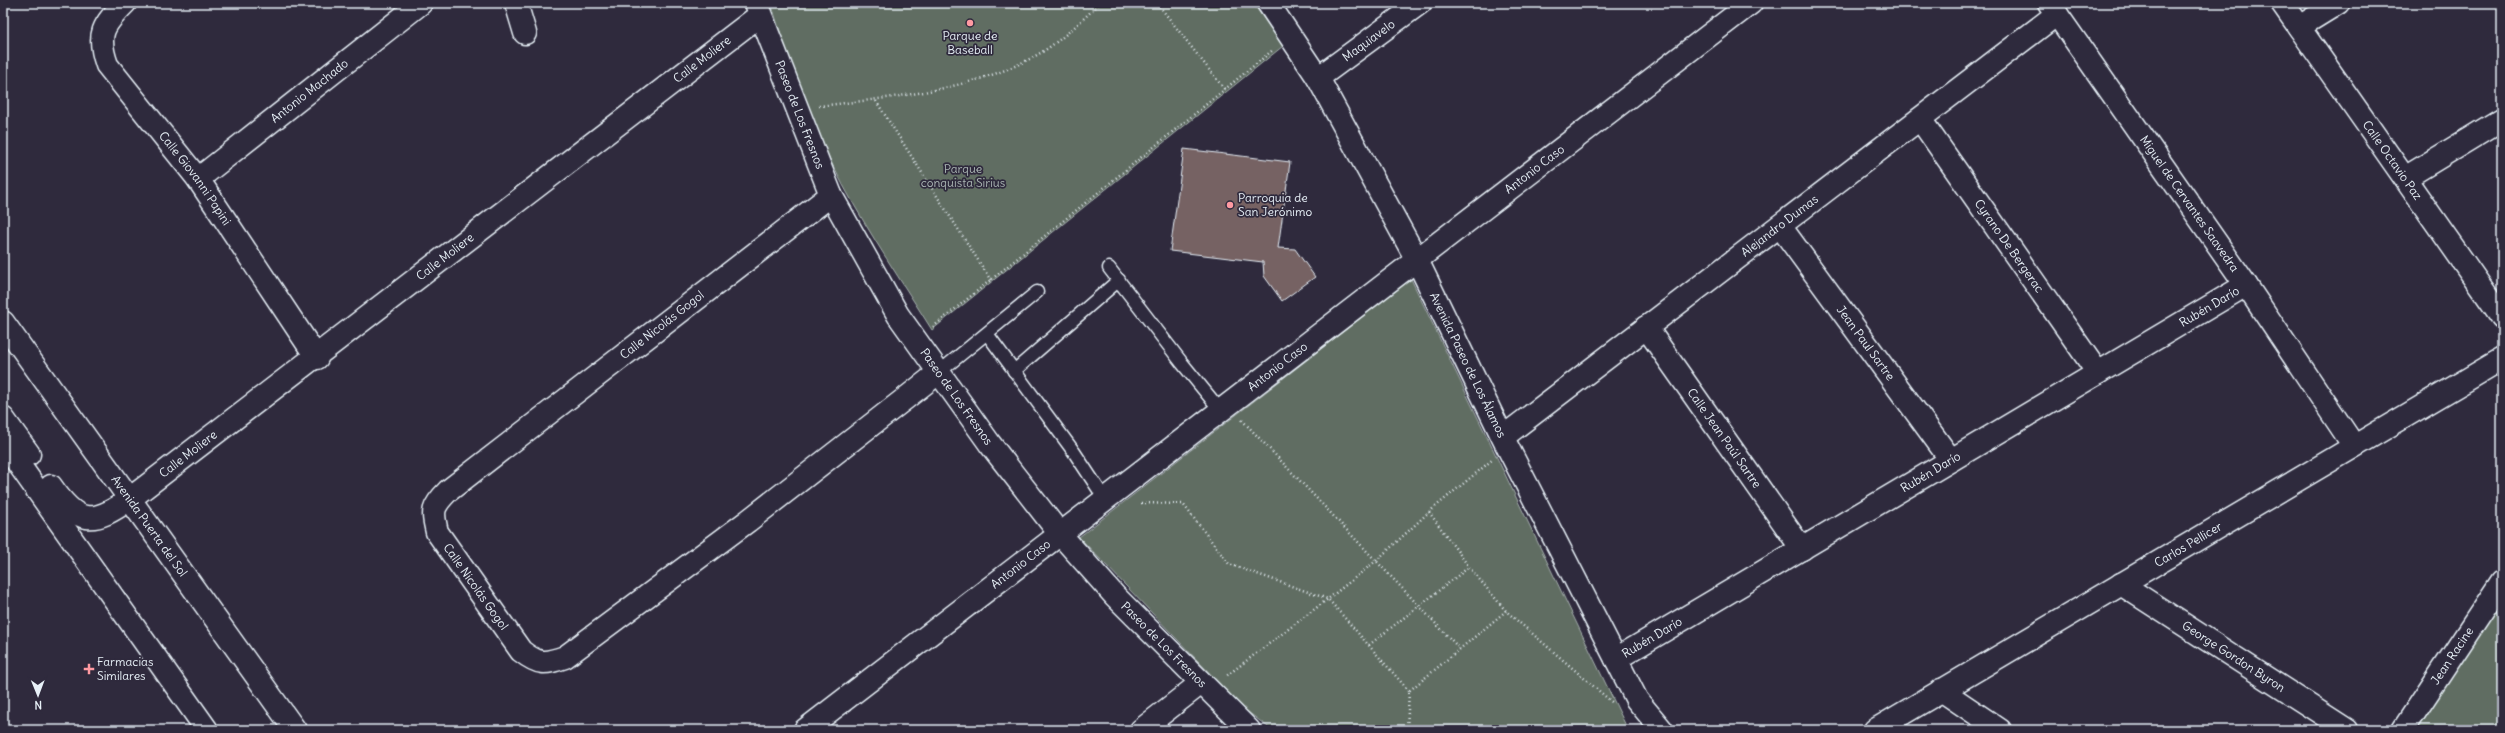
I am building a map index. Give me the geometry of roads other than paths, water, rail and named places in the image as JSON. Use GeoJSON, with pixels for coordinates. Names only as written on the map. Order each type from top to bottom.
{"type":"FeatureCollection","features":[{"type":"Feature","properties":{"kind":"street","name":"Calle Giovanni Papini"},"geometry":{"type":"LineString","coordinates":[[125,3],[112,16],[102,31],[101,47],[107,65],[198,180],[317,358]]}},
{"type":"Feature","properties":{"kind":"street","name":"Antonio Machado"},"geometry":{"type":"LineString","coordinates":[[198,180],[421,3]]}},
{"type":"Feature","properties":{"kind":"street"},"geometry":{"type":"LineString","coordinates":[[516,3],[524,33]]}},
{"type":"Feature","properties":{"kind":"street","name":"Avenida Paseo de Los Álamos"},"geometry":{"type":"LineString","coordinates":[[1268,3],[1318,78],[1417,260],[1505,441],[1637,700],[1662,730]]}},
{"type":"Feature","properties":{"kind":"street","name":"Maquiavelo"},"geometry":{"type":"LineString","coordinates":[[1318,78],[1420,3]]}},
{"type":"Feature","properties":{"kind":"street","name":"Antonio Caso"},"geometry":{"type":"LineString","coordinates":[[805,730],[1751,3]]}},
{"type":"Feature","properties":{"kind":"street","name":"Calle Octavio Paz"},"geometry":{"type":"LineString","coordinates":[[2282,3],[2502,317]]}},
{"type":"Feature","properties":{"kind":"street"},"geometry":{"type":"LineString","coordinates":[[2299,27],[2338,3]]}},
{"type":"Feature","properties":{"kind":"street","name":"Paseo de Los Fresnos"},"geometry":{"type":"LineString","coordinates":[[758,9],[831,195],[898,315],[917,340],[938,373],[1060,534],[1115,596],[1249,730]]}},
{"type":"Feature","properties":{"kind":"street","name":"Calle Moliere"},"geometry":{"type":"LineString","coordinates":[[3,418],[64,506],[80,516],[97,518],[113,512],[317,358],[758,9]]}},
{"type":"Feature","properties":{"kind":"street","name":"Alejandro Dumas"},"geometry":{"type":"LineString","coordinates":[[1505,441],[1646,327],[1920,119],[2053,9]]}},
{"type":"Feature","properties":{"kind":"street","name":"Miguel de Cervantes Saavedra"},"geometry":{"type":"LineString","coordinates":[[2053,9],[2246,285],[2354,446]]}},
{"type":"Feature","properties":{"kind":"street","name":"Cyrano De Bergerac"},"geometry":{"type":"LineString","coordinates":[[1920,119],[2098,373]]}},
{"type":"Feature","properties":{"kind":"street"},"geometry":{"type":"LineString","coordinates":[[2405,178],[2502,119]]}},
{"type":"Feature","properties":{"kind":"street","name":"Calle Nicolás Gogol"},"geometry":{"type":"LineString","coordinates":[[831,195],[448,491],[436,504],[433,515],[437,532],[521,651],[535,662],[547,663],[565,657],[578,648],[748,521],[938,373]]}},
{"type":"Feature","properties":{"kind":"street","name":"Jean Paul Sartre"},"geometry":{"type":"LineString","coordinates":[[1780,226],[1951,460]]}},
{"type":"Feature","properties":{"kind":"street","name":"Rubén Darío"},"geometry":{"type":"LineString","coordinates":[[1616,659],[2246,285]]}},
{"type":"Feature","properties":{"kind":"street","name":"Avenida Puerta del Sol"},"geometry":{"type":"LineString","coordinates":[[3,322],[131,498],[295,730]]}},
{"type":"Feature","properties":{"kind":"street","name":"Calle Jean Paúl Sartre"},"geometry":{"type":"LineString","coordinates":[[1646,327],[1802,549]]}},
{"type":"Feature","properties":{"kind":"street","name":"Carlos Pellicer"},"geometry":{"type":"LineString","coordinates":[[1875,730],[2502,359]]}},
{"type":"Feature","properties":{"kind":"street"},"geometry":{"type":"LineString","coordinates":[[3,442],[207,730]]}},
{"type":"Feature","properties":{"kind":"street","name":"Jean Racine"},"geometry":{"type":"LineString","coordinates":[[2403,730],[2502,582]]}},
{"type":"Feature","properties":{"kind":"street","name":"George Gordon Byron"},"geometry":{"type":"LineString","coordinates":[[2120,584],[2347,730]]}},
{"type":"Feature","properties":{"kind":"street"},"geometry":{"type":"LineString","coordinates":[[1141,730],[1201,683]]}},
{"type":"Feature","properties":{"kind":"street"},"geometry":{"type":"LineString","coordinates":[[1941,690],[2000,730]]}},
{"type":"Feature","properties":{"kind":"lane"},"geometry":{"type":"LineString","coordinates":[[1109,268],[1225,407]]}},
{"type":"Feature","properties":{"kind":"lane"},"geometry":{"type":"LineString","coordinates":[[1014,371],[1119,280]]}},
{"type":"Feature","properties":{"kind":"lane"},"geometry":{"type":"LineString","coordinates":[[938,373],[988,335],[1037,292]]}},
{"type":"Feature","properties":{"kind":"lane"},"geometry":{"type":"LineString","coordinates":[[988,335],[1074,452],[1105,499]]}},
{"type":"Feature","properties":{"kind":"place","name":"Parque de Baseball"},"geometry":{"type":"Point","coordinates":[970,23]}},
{"type":"Feature","properties":{"kind":"place","name":"Parroquia de San Jerónimo"},"geometry":{"type":"Point","coordinates":[1230,205]}},
{"type":"Feature","properties":{"kind":"place","name":"Farmacias Similares"},"geometry":{"type":"Point","coordinates":[89,669]}},
{"type":"Feature","properties":{"kind":"park label","name":"Parque conquista Sirius"},"geometry":{"type":"Point","coordinates":[963,176]}}]}
